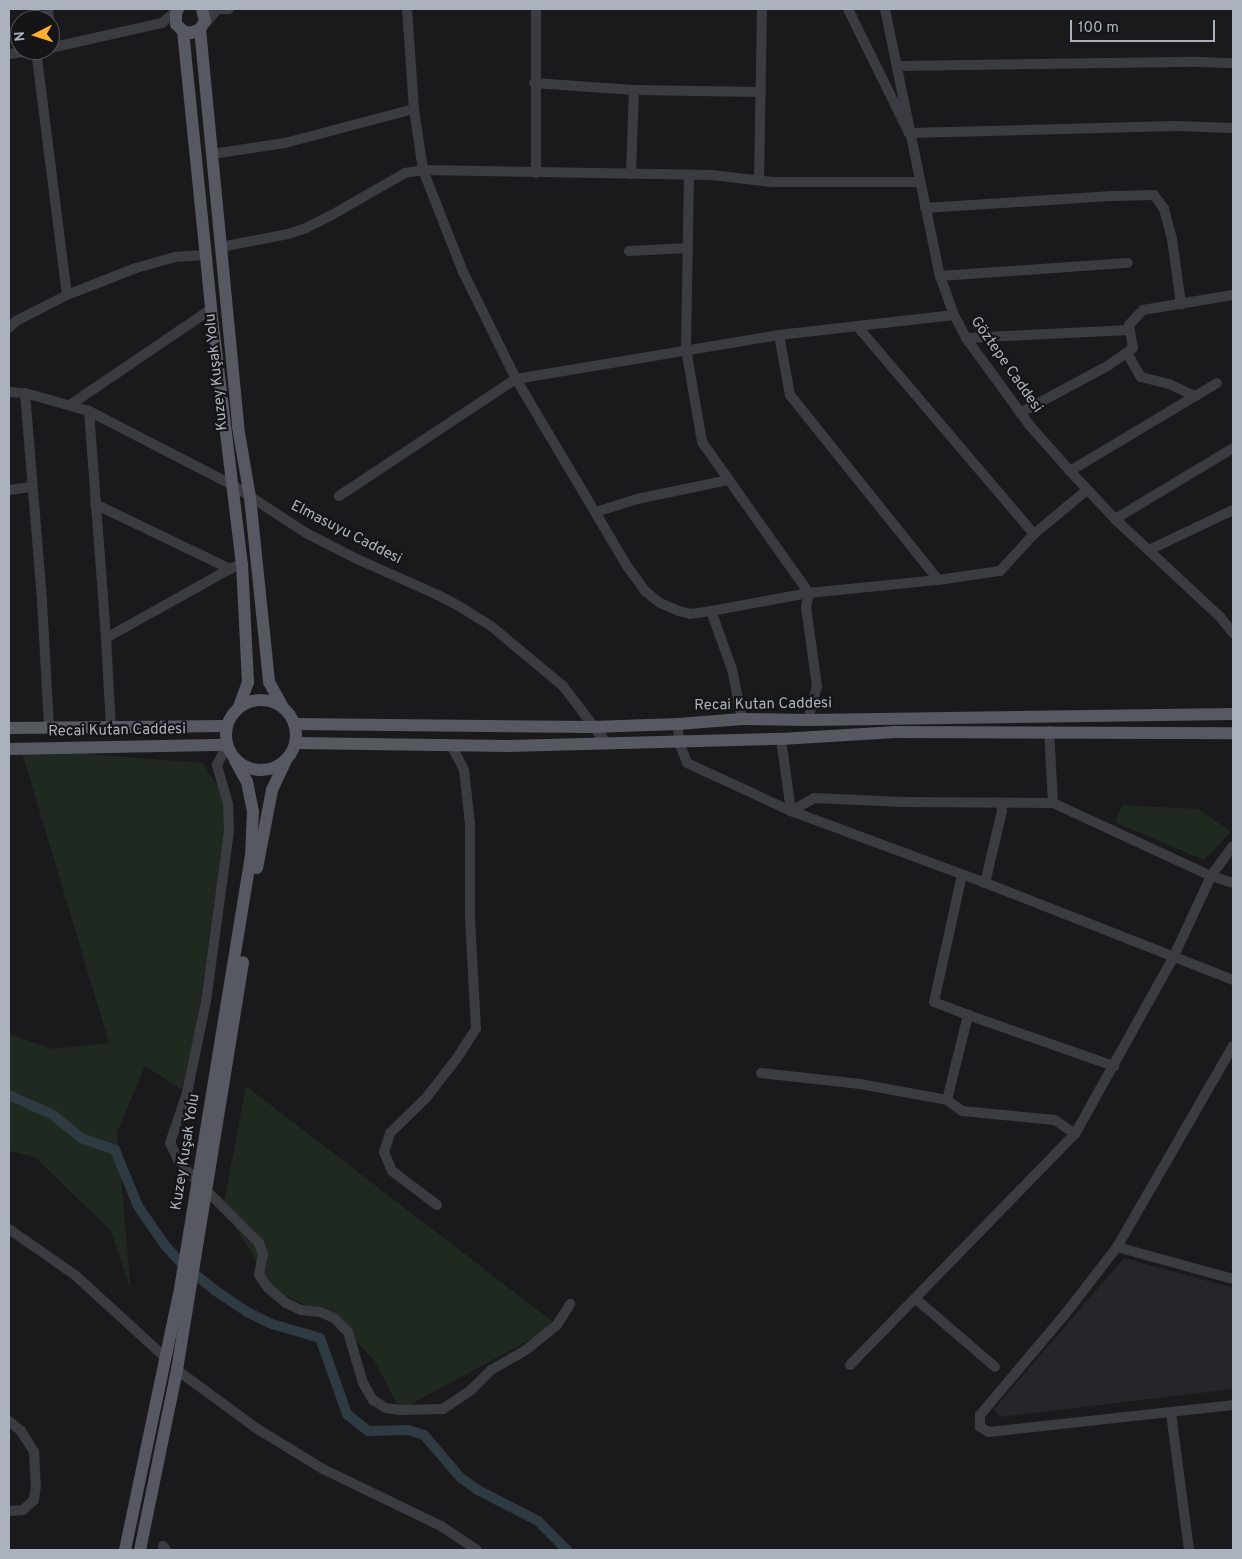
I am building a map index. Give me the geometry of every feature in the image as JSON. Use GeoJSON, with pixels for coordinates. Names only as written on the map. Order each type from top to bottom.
{"type":"FeatureCollection","features":[{"type":"Feature","properties":{"kind":"main road","name":"Kuzey Kuşak Yolu"},"geometry":{"type":"LineString","coordinates":[[178,9],[175,19],[181,29],[224,428],[234,486],[242,564],[248,682],[239,707]]}},
{"type":"Feature","properties":{"kind":"main road","name":"Kuzey Kuşak Yolu"},"geometry":{"type":"LineString","coordinates":[[202,9],[205,17],[201,28],[238,427],[250,497],[269,682],[283,707]]}},
{"type":"Feature","properties":{"kind":"main road"},"geometry":{"type":"LineString","coordinates":[[181,29],[191,33],[201,28]]}},
{"type":"Feature","properties":{"kind":"main road"},"geometry":{"type":"LineString","coordinates":[[261,699],[272,701],[283,707],[294,724],[295,743],[286,760],[277,767],[260,771],[244,767],[235,760],[227,744],[226,726],[230,716],[249,701],[261,699]]}},
{"type":"Feature","properties":{"kind":"main road","name":"Recai Kutan Caddesi"},"geometry":{"type":"LineString","coordinates":[[294,724],[592,727],[678,724],[742,718],[808,720],[1233,714]]}},
{"type":"Feature","properties":{"kind":"main road","name":"Recai Kutan Caddesi"},"geometry":{"type":"LineString","coordinates":[[9,728],[226,726]]}},
{"type":"Feature","properties":{"kind":"main road"},"geometry":{"type":"LineString","coordinates":[[295,743],[508,746],[781,739],[896,732],[1233,733]]}},
{"type":"Feature","properties":{"kind":"main road","name":"Recai Kutan Caddesi"},"geometry":{"type":"LineString","coordinates":[[9,749],[227,744]]}},
{"type":"Feature","properties":{"kind":"main road","name":"Kuzey Kuşak Yolu"},"geometry":{"type":"LineString","coordinates":[[193,1246],[251,857],[253,812],[247,782],[235,760]]}},
{"type":"Feature","properties":{"kind":"main road","name":"Kuzey Kuşak Yolu"},"geometry":{"type":"LineString","coordinates":[[140,1550],[177,1370],[185,1293],[266,814],[272,790],[286,760]]}},
{"type":"Feature","properties":{"kind":"main road","name":"Kuzey Kuşak Yolu"},"geometry":{"type":"LineString","coordinates":[[125,1550],[166,1358],[185,1293]]}},
{"type":"Feature","properties":{"kind":"street"},"geometry":{"type":"LineString","coordinates":[[60,45],[162,23],[178,9]]}},
{"type":"Feature","properties":{"kind":"street"},"geometry":{"type":"LineString","coordinates":[[201,28],[214,9],[229,9]]}},
{"type":"Feature","properties":{"kind":"street"},"geometry":{"type":"LineString","coordinates":[[407,9],[414,109],[423,170],[463,272],[516,379],[627,566],[645,591],[660,603],[690,614],[809,593],[938,580],[1000,571],[1034,534],[1088,490]]}},
{"type":"Feature","properties":{"kind":"street"},"geometry":{"type":"LineString","coordinates":[[536,9],[534,83],[536,173]]}},
{"type":"Feature","properties":{"kind":"street"},"geometry":{"type":"LineString","coordinates":[[759,180],[762,9]]}},
{"type":"Feature","properties":{"kind":"street"},"geometry":{"type":"LineString","coordinates":[[848,9],[909,133],[1156,127],[1233,128]]}},
{"type":"Feature","properties":{"kind":"street","name":"Göztepe Caddesi"},"geometry":{"type":"LineString","coordinates":[[885,9],[898,66],[919,182],[940,276],[954,315],[966,338],[1020,413],[1070,471],[1115,519],[1220,617],[1233,632]]}},
{"type":"Feature","properties":{"kind":"street"},"geometry":{"type":"LineString","coordinates":[[162,23],[181,29]]}},
{"type":"Feature","properties":{"kind":"street"},"geometry":{"type":"LineString","coordinates":[[38,60],[48,160],[67,295]]}},
{"type":"Feature","properties":{"kind":"street"},"geometry":{"type":"LineString","coordinates":[[898,66],[1233,63]]}},
{"type":"Feature","properties":{"kind":"street"},"geometry":{"type":"LineString","coordinates":[[534,83],[634,90],[761,92]]}},
{"type":"Feature","properties":{"kind":"street"},"geometry":{"type":"LineString","coordinates":[[632,174],[634,90]]}},
{"type":"Feature","properties":{"kind":"street"},"geometry":{"type":"LineString","coordinates":[[212,154],[285,143],[414,109]]}},
{"type":"Feature","properties":{"kind":"street"},"geometry":{"type":"LineString","coordinates":[[221,247],[288,234],[306,228],[405,173],[423,170],[689,175],[759,180],[919,182]]}},
{"type":"Feature","properties":{"kind":"street"},"geometry":{"type":"LineString","coordinates":[[689,175],[686,349],[702,442],[809,593],[806,607],[816,686],[808,720]]}},
{"type":"Feature","properties":{"kind":"street"},"geometry":{"type":"LineString","coordinates":[[925,208],[1154,195],[1164,208],[1172,239],[1181,304]]}},
{"type":"Feature","properties":{"kind":"street"},"geometry":{"type":"LineString","coordinates":[[629,251],[688,248]]}},
{"type":"Feature","properties":{"kind":"street"},"geometry":{"type":"LineString","coordinates":[[9,328],[16,322],[67,295],[136,268],[175,257],[205,255]]}},
{"type":"Feature","properties":{"kind":"street"},"geometry":{"type":"LineString","coordinates":[[940,276],[1128,263]]}},
{"type":"Feature","properties":{"kind":"street"},"geometry":{"type":"LineString","coordinates":[[1020,413],[1133,348],[1129,325],[1143,310],[1233,295]]}},
{"type":"Feature","properties":{"kind":"street"},"geometry":{"type":"LineString","coordinates":[[70,405],[211,309]]}},
{"type":"Feature","properties":{"kind":"street"},"geometry":{"type":"LineString","coordinates":[[339,496],[516,379],[686,349],[779,335],[954,315]]}},
{"type":"Feature","properties":{"kind":"street"},"geometry":{"type":"LineString","coordinates":[[857,326],[1034,534]]}},
{"type":"Feature","properties":{"kind":"street"},"geometry":{"type":"LineString","coordinates":[[966,338],[1130,330]]}},
{"type":"Feature","properties":{"kind":"street"},"geometry":{"type":"LineString","coordinates":[[779,335],[790,395],[938,580]]}},
{"type":"Feature","properties":{"kind":"street"},"geometry":{"type":"LineString","coordinates":[[1127,353],[1141,377],[1169,384],[1195,396]]}},
{"type":"Feature","properties":{"kind":"street"},"geometry":{"type":"LineString","coordinates":[[1070,471],[1217,383]]}},
{"type":"Feature","properties":{"kind":"street","name":"Elmasuyu Caddesi"},"geometry":{"type":"LineString","coordinates":[[9,392],[25,393],[89,411],[234,486],[306,533],[357,559],[438,594],[491,626],[563,686],[592,727],[607,744]]}},
{"type":"Feature","properties":{"kind":"street"},"geometry":{"type":"LineString","coordinates":[[25,393],[31,487],[42,601],[49,727]]}},
{"type":"Feature","properties":{"kind":"street"},"geometry":{"type":"LineString","coordinates":[[89,411],[111,727]]}},
{"type":"Feature","properties":{"kind":"street"},"geometry":{"type":"LineString","coordinates":[[1115,519],[1233,448]]}},
{"type":"Feature","properties":{"kind":"street"},"geometry":{"type":"LineString","coordinates":[[596,512],[637,499],[729,480]]}},
{"type":"Feature","properties":{"kind":"street"},"geometry":{"type":"LineString","coordinates":[[9,490],[31,487]]}},
{"type":"Feature","properties":{"kind":"street"},"geometry":{"type":"LineString","coordinates":[[95,504],[230,568]]}},
{"type":"Feature","properties":{"kind":"street"},"geometry":{"type":"LineString","coordinates":[[1149,550],[1233,510]]}},
{"type":"Feature","properties":{"kind":"street"},"geometry":{"type":"LineString","coordinates":[[106,638],[230,568],[242,564]]}},
{"type":"Feature","properties":{"kind":"street"},"geometry":{"type":"LineString","coordinates":[[711,611],[732,669],[742,718]]}},
{"type":"Feature","properties":{"kind":"street"},"geometry":{"type":"LineString","coordinates":[[678,724],[679,742],[687,763],[791,811],[985,883],[1233,980]]}},
{"type":"Feature","properties":{"kind":"street"},"geometry":{"type":"LineString","coordinates":[[1049,731],[1053,803]]}},
{"type":"Feature","properties":{"kind":"street"},"geometry":{"type":"LineString","coordinates":[[781,739],[791,811]]}},
{"type":"Feature","properties":{"kind":"street"},"geometry":{"type":"LineString","coordinates":[[195,1179],[179,1162],[170,1143],[184,1108],[195,1064],[206,1001],[229,831],[228,804],[217,765],[227,744]]}},
{"type":"Feature","properties":{"kind":"street"},"geometry":{"type":"LineString","coordinates":[[437,1205],[392,1171],[384,1152],[390,1133],[426,1098],[476,1030],[470,917],[470,824],[464,770],[451,744]]}},
{"type":"Feature","properties":{"kind":"street"},"geometry":{"type":"LineString","coordinates":[[791,811],[814,798],[902,802],[1053,803],[1211,876],[1233,883]]}},
{"type":"Feature","properties":{"kind":"street"},"geometry":{"type":"LineString","coordinates":[[985,883],[1002,811],[1000,802]]}},
{"type":"Feature","properties":{"kind":"street"},"geometry":{"type":"LineString","coordinates":[[850,1366],[1075,1134],[1173,958],[1211,876],[1233,846]]}},
{"type":"Feature","properties":{"kind":"street"},"geometry":{"type":"LineString","coordinates":[[962,875],[934,1002],[1114,1066]]}},
{"type":"Feature","properties":{"kind":"street"},"geometry":{"type":"LineString","coordinates":[[947,1100],[968,1015]]}},
{"type":"Feature","properties":{"kind":"street"},"geometry":{"type":"LineString","coordinates":[[1233,1046],[1117,1247],[1066,1313],[980,1415],[980,1427],[989,1432],[1233,1405]]}},
{"type":"Feature","properties":{"kind":"street"},"geometry":{"type":"LineString","coordinates":[[761,1073],[860,1084],[947,1100],[962,1111],[1055,1120],[1075,1134]]}},
{"type":"Feature","properties":{"kind":"street"},"geometry":{"type":"LineString","coordinates":[[211,1195],[259,1243],[263,1254],[259,1275],[268,1288],[286,1303],[301,1310],[320,1312],[334,1318],[348,1332],[363,1383],[373,1400],[386,1408],[400,1410],[443,1409],[471,1390],[491,1370],[526,1350],[557,1325],[570,1304]]}},
{"type":"Feature","properties":{"kind":"street"},"geometry":{"type":"LineString","coordinates":[[9,1229],[75,1274],[166,1358]]}},
{"type":"Feature","properties":{"kind":"street"},"geometry":{"type":"LineString","coordinates":[[1117,1247],[1233,1279]]}},
{"type":"Feature","properties":{"kind":"street"},"geometry":{"type":"LineString","coordinates":[[916,1299],[995,1367]]}},
{"type":"Feature","properties":{"kind":"street"},"geometry":{"type":"LineString","coordinates":[[177,1370],[256,1428],[323,1469],[440,1526],[477,1550]]}},
{"type":"Feature","properties":{"kind":"street"},"geometry":{"type":"LineString","coordinates":[[1171,1412],[1189,1550]]}},
{"type":"Feature","properties":{"kind":"street"},"geometry":{"type":"LineString","coordinates":[[9,1421],[21,1431],[34,1452],[36,1485],[34,1500],[23,1510],[9,1511]]}},
{"type":"Feature","properties":{"kind":"shaded area"},"geometry":{"type":"Polygon","coordinates":[[[1124,1258],[1233,1288],[1233,1389],[1000,1417],[994,1409],[1124,1258]]]}},
{"type":"Feature","properties":{"kind":"green space"},"geometry":{"type":"Polygon","coordinates":[[[21,749],[203,763],[228,804],[187,1093],[145,1066],[117,1132],[131,1292],[111,1231],[35,1157],[9,1151],[9,1034],[53,1049],[109,1043],[21,749]]]}},
{"type":"Feature","properties":{"kind":"green space"},"geometry":{"type":"Polygon","coordinates":[[[1122,805],[1198,809],[1229,830],[1229,834],[1204,860],[1115,822],[1122,805]]]}},
{"type":"Feature","properties":{"kind":"green space"},"geometry":{"type":"Polygon","coordinates":[[[246,1086],[557,1325],[400,1410],[374,1360],[334,1318],[268,1288],[260,1266],[223,1208],[246,1086]]]}},
{"type":"Feature","properties":{"kind":"waterway"},"geometry":{"type":"LineString","coordinates":[[9,1095],[53,1115],[81,1138],[115,1150],[138,1206],[164,1244],[182,1264],[216,1291],[247,1312],[272,1324],[320,1338],[347,1414],[368,1431],[408,1430],[424,1435],[461,1478],[478,1490],[538,1521],[567,1550]]}}]}
